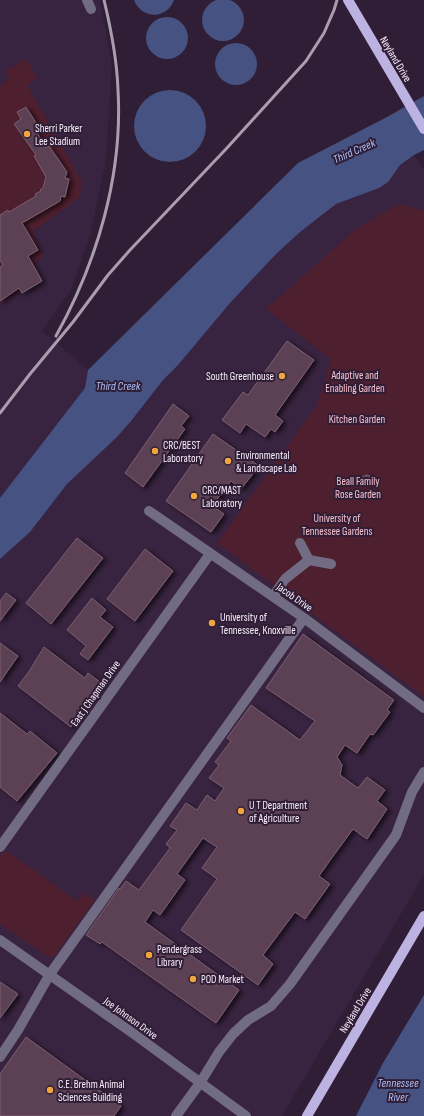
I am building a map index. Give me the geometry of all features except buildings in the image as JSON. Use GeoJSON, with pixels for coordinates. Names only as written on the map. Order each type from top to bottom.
{"type":"FeatureCollection","features":[{"type":"Feature","properties":{"kind":"main road","name":"Neyland Drive"},"geometry":{"type":"LineString","coordinates":[[348,0],[424,130]]}},
{"type":"Feature","properties":{"kind":"main road","name":"Neyland Drive"},"geometry":{"type":"LineString","coordinates":[[307,1116],[424,916]]}},
{"type":"Feature","properties":{"kind":"street","name":"Jacob Drive"},"geometry":{"type":"LineString","coordinates":[[149,511],[304,618],[424,708]]}},
{"type":"Feature","properties":{"kind":"street"},"geometry":{"type":"LineString","coordinates":[[300,543],[309,560]]}},
{"type":"Feature","properties":{"kind":"street","name":"East J Chapman Drive"},"geometry":{"type":"LineString","coordinates":[[0,847],[210,554]]}},
{"type":"Feature","properties":{"kind":"street"},"geometry":{"type":"LineString","coordinates":[[276,592],[285,579],[309,560],[331,564]]}},
{"type":"Feature","properties":{"kind":"street"},"geometry":{"type":"LineString","coordinates":[[0,1057],[18,1030],[50,974],[304,618]]}},
{"type":"Feature","properties":{"kind":"street"},"geometry":{"type":"LineString","coordinates":[[176,1116],[238,1028],[252,1017],[271,1006],[290,984],[396,835],[412,792],[424,772]]}},
{"type":"Feature","properties":{"kind":"street","name":"Joe Johnson Drive"},"geometry":{"type":"LineString","coordinates":[[0,940],[134,1034],[246,1116]]}},
{"type":"Feature","properties":{"kind":"shaded area","name":"University of Tennessee, Knoxville"},"geometry":{"type":"Polygon","coordinates":[[[0,0],[100,0],[112,64],[106,160],[90,236],[71,290],[42,331],[88,370],[298,163],[387,117],[424,169],[424,875],[282,1116],[0,1116],[0,0]]]}},
{"type":"Feature","properties":{"kind":"green space","name":"Sherri Parker Lee Stadium"},"geometry":{"type":"Polygon","coordinates":[[[26,59],[37,77],[37,79],[27,85],[82,182],[79,198],[32,232],[44,256],[33,264],[42,279],[0,303],[0,86],[9,79],[5,71],[26,59]]]}},
{"type":"Feature","properties":{"kind":"green space","name":"University of Tennessee Gardens"},"geometry":{"type":"Polygon","coordinates":[[[399,204],[424,211],[424,697],[217,543],[317,405],[331,359],[266,309],[357,228],[399,204]]]}},
{"type":"Feature","properties":{"kind":"green space"},"geometry":{"type":"Polygon","coordinates":[[[7,851],[77,901],[84,893],[95,900],[53,957],[47,956],[0,924],[0,856],[2,853],[7,851]]]}},
{"type":"Feature","properties":{"kind":"water"},"geometry":{"type":"Polygon","coordinates":[[[223,-1],[238,5],[244,20],[238,35],[223,41],[208,35],[202,20],[208,5],[223,-1]]]}},
{"type":"Feature","properties":{"kind":"water"},"geometry":{"type":"Polygon","coordinates":[[[134,0],[174,0],[171,7],[166,11],[154,15],[142,11],[134,0]]]}},
{"type":"Feature","properties":{"kind":"water"},"geometry":{"type":"Polygon","coordinates":[[[167,17],[182,23],[188,38],[182,53],[167,59],[152,53],[146,38],[152,23],[167,17]]]}},
{"type":"Feature","properties":{"kind":"water"},"geometry":{"type":"Polygon","coordinates":[[[236,43],[251,49],[257,64],[251,79],[236,85],[221,79],[215,64],[221,49],[236,43]]]}},
{"type":"Feature","properties":{"kind":"water"},"geometry":{"type":"Polygon","coordinates":[[[163,90],[177,90],[184,92],[196,100],[204,112],[206,126],[204,140],[196,152],[184,160],[177,162],[163,162],[156,160],[144,152],[136,140],[134,133],[134,119],[136,112],[144,100],[156,92],[163,90]]]}},
{"type":"Feature","properties":{"kind":"water","name":"Third Creek"},"geometry":{"type":"Polygon","coordinates":[[[424,96],[424,150],[400,165],[388,182],[379,188],[336,204],[300,232],[277,253],[230,303],[178,365],[163,380],[117,437],[67,484],[30,532],[0,559],[0,498],[85,388],[88,370],[298,163],[424,96]]]}},
{"type":"Feature","properties":{"kind":"water","name":"Tennessee River"},"geometry":{"type":"Polygon","coordinates":[[[424,995],[424,1116],[356,1116],[383,1063],[424,995]]]}},
{"type":"Feature","properties":{"kind":"railway"},"geometry":{"type":"LineString","coordinates":[[56,336],[71,308],[95,248],[111,186],[116,154],[118,90],[113,45],[104,0]]}},
{"type":"Feature","properties":{"kind":"railway"},"geometry":{"type":"LineString","coordinates":[[0,413],[73,322],[108,275],[306,61],[324,33],[337,0]]}},
{"type":"Feature","properties":{"kind":"place","name":"Sherri Parker Lee Stadium"},"geometry":{"type":"Point","coordinates":[27,134]}},
{"type":"Feature","properties":{"kind":"place","name":"South Greenhouse"},"geometry":{"type":"Point","coordinates":[282,376]}},
{"type":"Feature","properties":{"kind":"place","name":"CRC/BEST Laboratory"},"geometry":{"type":"Point","coordinates":[155,451]}},
{"type":"Feature","properties":{"kind":"place","name":"Environmental & Landscape Lab"},"geometry":{"type":"Point","coordinates":[228,461]}},
{"type":"Feature","properties":{"kind":"place","name":"CRC/MAST Laboratory"},"geometry":{"type":"Point","coordinates":[194,496]}},
{"type":"Feature","properties":{"kind":"place","name":"University of Tennessee, Knoxville"},"geometry":{"type":"Point","coordinates":[212,623]}},
{"type":"Feature","properties":{"kind":"place","name":"U T Department of Agriculture"},"geometry":{"type":"Point","coordinates":[241,811]}},
{"type":"Feature","properties":{"kind":"place","name":"Pendergrass Library"},"geometry":{"type":"Point","coordinates":[149,955]}},
{"type":"Feature","properties":{"kind":"place","name":"POD Market"},"geometry":{"type":"Point","coordinates":[193,979]}},
{"type":"Feature","properties":{"kind":"place","name":"C.E. Brehm Animal Sciences Building"},"geometry":{"type":"Point","coordinates":[50,1090]}},
{"type":"Feature","properties":{"kind":"park label","name":"Adaptive and Enabling Garden"},"geometry":{"type":"Point","coordinates":[355,381]}},
{"type":"Feature","properties":{"kind":"park label","name":"Kitchen Garden"},"geometry":{"type":"Point","coordinates":[357,419]}},
{"type":"Feature","properties":{"kind":"park label","name":"Beall Family Rose Garden"},"geometry":{"type":"Point","coordinates":[358,487]}}]}
